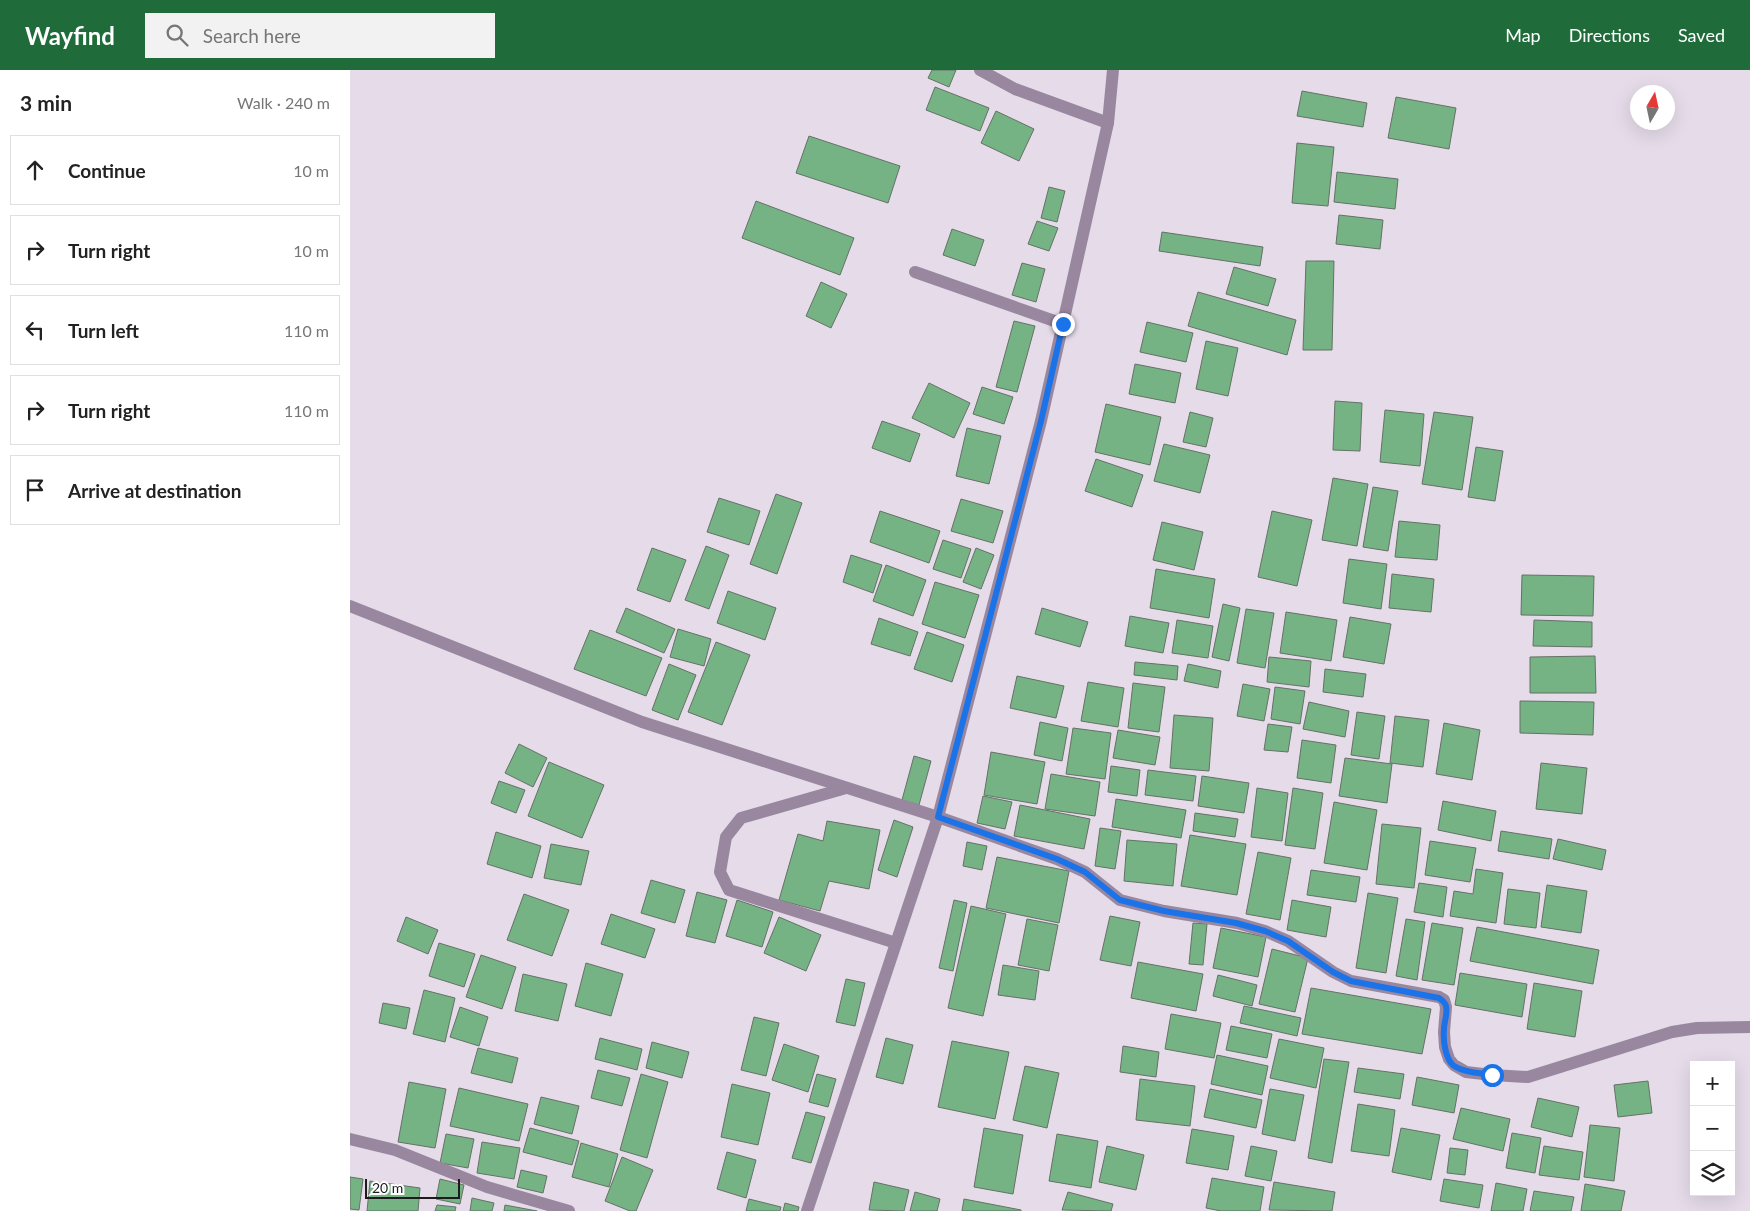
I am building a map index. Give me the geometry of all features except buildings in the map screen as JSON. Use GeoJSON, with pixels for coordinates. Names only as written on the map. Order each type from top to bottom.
{"type":"FeatureCollection","features":[{"type":"Feature","properties":{"kind":"street"},"geometry":{"type":"LineString","coordinates":[[980,70],[1015,89],[1108,123]]}},
{"type":"Feature","properties":{"kind":"street"},"geometry":{"type":"LineString","coordinates":[[807,1211],[938,817],[1041,421],[1108,123],[1113,70]]}},
{"type":"Feature","properties":{"kind":"street"},"geometry":{"type":"LineString","coordinates":[[915,272],[1063,324]]}},
{"type":"Feature","properties":{"kind":"street"},"geometry":{"type":"LineString","coordinates":[[350,606],[642,722],[938,817],[1057,859],[1085,872],[1120,900],[1164,911],[1236,923],[1265,931],[1288,941],[1333,972],[1351,981],[1444,1000],[1446,1007],[1445,1047],[1449,1059],[1454,1065],[1466,1072],[1528,1076],[1672,1032],[1697,1028],[1750,1027]]}},
{"type":"Feature","properties":{"kind":"street"},"geometry":{"type":"LineString","coordinates":[[846,788],[741,818],[726,837],[720,872],[729,890],[896,943]]}},
{"type":"Feature","properties":{"kind":"street"},"geometry":{"type":"LineString","coordinates":[[350,1139],[396,1150],[488,1187],[569,1211]]}},
{"type":"Feature","properties":{"kind":"route"},"geometry":{"type":"LineString","coordinates":[[1063,324],[1041,421],[938,817],[1057,859],[1085,872],[1120,900],[1164,911],[1236,923],[1265,931],[1288,941],[1333,972],[1351,981],[1444,1000],[1446,1007],[1445,1047],[1449,1059],[1454,1065],[1466,1072],[1492,1075]]}}]}
